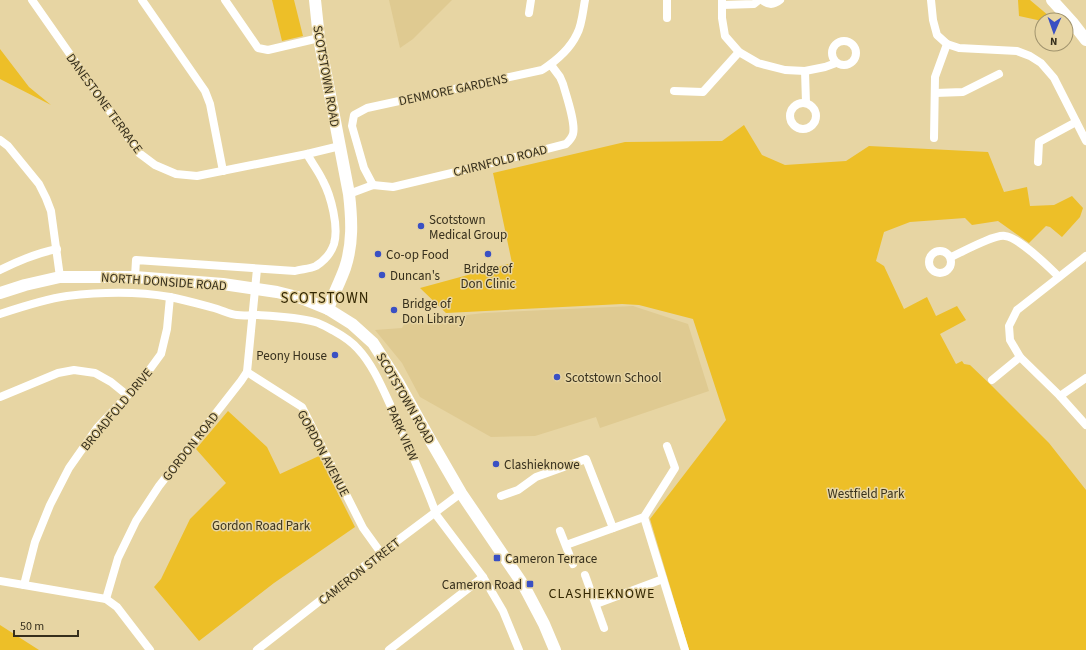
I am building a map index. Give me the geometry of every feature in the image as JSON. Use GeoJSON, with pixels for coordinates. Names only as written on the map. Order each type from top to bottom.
{"type":"FeatureCollection","features":[{"type":"Feature","properties":{"kind":"main road","name":"SCOTSTOWN ROAD"},"geometry":{"type":"LineString","coordinates":[[315,0],[319,38],[350,194],[352,219],[351,243],[344,270],[328,309],[352,324],[373,343],[398,382],[461,493],[524,586],[544,624],[555,650]]}},
{"type":"Feature","properties":{"kind":"main road"},"geometry":{"type":"LineString","coordinates":[[1052,0],[1086,40]]}},
{"type":"Feature","properties":{"kind":"main road","name":"NORTH DONSIDE ROAD"},"geometry":{"type":"LineString","coordinates":[[0,293],[25,285],[60,277],[135,277],[223,284],[277,292],[301,298],[328,309]]}},
{"type":"Feature","properties":{"kind":"street","name":"DANESTONE TERRACE"},"geometry":{"type":"LineString","coordinates":[[32,0],[138,153],[155,165],[176,174],[197,176],[340,146]]}},
{"type":"Feature","properties":{"kind":"street"},"geometry":{"type":"LineString","coordinates":[[142,0],[205,91],[210,104],[223,171]]}},
{"type":"Feature","properties":{"kind":"street"},"geometry":{"type":"LineString","coordinates":[[225,0],[258,48],[268,50],[319,38]]}},
{"type":"Feature","properties":{"kind":"street"},"geometry":{"type":"LineString","coordinates":[[529,13],[531,0]]}},
{"type":"Feature","properties":{"kind":"street","name":"DENMORE GARDENS"},"geometry":{"type":"LineString","coordinates":[[373,185],[364,168],[352,126],[354,115],[367,108],[542,70],[551,65],[568,48],[578,33],[585,0]]}},
{"type":"Feature","properties":{"kind":"street"},"geometry":{"type":"LineString","coordinates":[[667,0],[667,18]]}},
{"type":"Feature","properties":{"kind":"street"},"geometry":{"type":"LineString","coordinates":[[759,0],[754,4],[722,2],[722,18],[725,36],[739,52],[758,63],[785,70],[805,72],[836,63]]}},
{"type":"Feature","properties":{"kind":"street"},"geometry":{"type":"LineString","coordinates":[[762,0],[766,3],[773,4],[780,0]]}},
{"type":"Feature","properties":{"kind":"street"},"geometry":{"type":"LineString","coordinates":[[931,0],[932,20],[937,35],[947,44],[959,48],[1017,51],[1030,56],[1041,63],[1054,78],[1086,141]]}},
{"type":"Feature","properties":{"kind":"street"},"geometry":{"type":"LineString","coordinates":[[934,138],[935,77],[947,44]]}},
{"type":"Feature","properties":{"kind":"street"},"geometry":{"type":"LineString","coordinates":[[674,91],[703,92],[739,52]]}},
{"type":"Feature","properties":{"kind":"street","name":"CAIRNFOLD ROAD"},"geometry":{"type":"LineString","coordinates":[[350,194],[373,185],[393,186],[566,144],[573,136],[574,125],[563,84],[560,77],[551,65]]}},
{"type":"Feature","properties":{"kind":"street"},"geometry":{"type":"LineString","coordinates":[[805,72],[806,103]]}},
{"type":"Feature","properties":{"kind":"street"},"geometry":{"type":"LineString","coordinates":[[935,93],[963,92],[999,74]]}},
{"type":"Feature","properties":{"kind":"street"},"geometry":{"type":"LineString","coordinates":[[1038,162],[1039,142],[1076,122]]}},
{"type":"Feature","properties":{"kind":"street"},"geometry":{"type":"LineString","coordinates":[[0,140],[8,146],[39,184],[51,211],[60,277]]}},
{"type":"Feature","properties":{"kind":"street"},"geometry":{"type":"LineString","coordinates":[[135,277],[136,260],[295,271],[315,266],[323,261],[334,245],[335,236],[331,199],[323,181],[307,154]]}},
{"type":"Feature","properties":{"kind":"street"},"geometry":{"type":"LineString","coordinates":[[951,257],[997,236],[1006,236],[1029,250],[1059,276]]}},
{"type":"Feature","properties":{"kind":"street"},"geometry":{"type":"LineString","coordinates":[[0,270],[32,255],[57,249]]}},
{"type":"Feature","properties":{"kind":"street"},"geometry":{"type":"LineString","coordinates":[[1086,256],[1016,310],[1009,326],[1010,340],[1020,356],[1060,396],[1086,425]]}},
{"type":"Feature","properties":{"kind":"street"},"geometry":{"type":"LineString","coordinates":[[247,372],[257,269]]}},
{"type":"Feature","properties":{"kind":"street","name":"NORTH DONSIDE ROAD"},"geometry":{"type":"LineString","coordinates":[[0,314],[23,306],[66,296],[114,293],[146,294],[170,297],[197,303],[236,315],[274,316],[304,319],[316,322],[327,328]]}},
{"type":"Feature","properties":{"kind":"street","name":"BROADFOLD DRIVE"},"geometry":{"type":"LineString","coordinates":[[24,585],[35,542],[50,505],[69,468],[97,428],[142,380],[161,354],[167,329],[170,297]]}},
{"type":"Feature","properties":{"kind":"street","name":"PARK VIEW"},"geometry":{"type":"LineString","coordinates":[[327,328],[344,337],[358,349],[372,369],[383,389],[406,440],[425,483],[436,513]]}},
{"type":"Feature","properties":{"kind":"street"},"geometry":{"type":"LineString","coordinates":[[992,380],[1020,356]]}},
{"type":"Feature","properties":{"kind":"street"},"geometry":{"type":"LineString","coordinates":[[0,397],[58,373],[74,370],[95,373],[111,382],[127,395]]}},
{"type":"Feature","properties":{"kind":"street","name":"GORDON AVENUE"},"geometry":{"type":"LineString","coordinates":[[247,372],[302,407],[363,528],[381,553]]}},
{"type":"Feature","properties":{"kind":"street","name":"GORDON ROAD"},"geometry":{"type":"LineString","coordinates":[[106,599],[118,558],[136,521],[160,486],[247,372]]}},
{"type":"Feature","properties":{"kind":"street"},"geometry":{"type":"LineString","coordinates":[[1060,396],[1086,378]]}},
{"type":"Feature","properties":{"kind":"street"},"geometry":{"type":"LineString","coordinates":[[566,545],[644,517],[675,468],[666,446]]}},
{"type":"Feature","properties":{"kind":"street"},"geometry":{"type":"LineString","coordinates":[[500,496],[518,490],[536,477],[586,459],[613,528]]}},
{"type":"Feature","properties":{"kind":"street","name":"CAMERON STREET"},"geometry":{"type":"LineString","coordinates":[[258,650],[381,553],[461,493]]}},
{"type":"Feature","properties":{"kind":"street"},"geometry":{"type":"LineString","coordinates":[[436,513],[483,577],[503,611],[518,650]]}},
{"type":"Feature","properties":{"kind":"street"},"geometry":{"type":"LineString","coordinates":[[644,517],[685,650]]}},
{"type":"Feature","properties":{"kind":"street"},"geometry":{"type":"LineString","coordinates":[[560,531],[573,564]]}},
{"type":"Feature","properties":{"kind":"street"},"geometry":{"type":"LineString","coordinates":[[585,575],[604,628]]}},
{"type":"Feature","properties":{"kind":"street"},"geometry":{"type":"LineString","coordinates":[[389,650],[483,577]]}},
{"type":"Feature","properties":{"kind":"street"},"geometry":{"type":"LineString","coordinates":[[596,604],[663,579]]}},
{"type":"Feature","properties":{"kind":"street"},"geometry":{"type":"LineString","coordinates":[[0,581],[106,599],[117,607],[150,650]]}},
{"type":"Feature","properties":{"kind":"shaded area"},"geometry":{"type":"Polygon","coordinates":[[[389,0],[452,0],[413,39],[400,48],[389,0]]]}},
{"type":"Feature","properties":{"kind":"shaded area","name":"Scotstown School"},"geometry":{"type":"Polygon","coordinates":[[[633,306],[688,324],[709,391],[600,428],[596,417],[535,436],[491,437],[420,397],[402,363],[375,330],[402,328],[405,322],[484,313],[633,306]]]}},
{"type":"Feature","properties":{"kind":"green space"},"geometry":{"type":"Polygon","coordinates":[[[272,0],[294,0],[303,36],[282,41],[272,0]]]}},
{"type":"Feature","properties":{"kind":"green space"},"geometry":{"type":"Polygon","coordinates":[[[1018,0],[1030,0],[1044,12],[1034,12],[1034,19],[1019,16],[1018,0]]]}},
{"type":"Feature","properties":{"kind":"green space"},"geometry":{"type":"Polygon","coordinates":[[[0,49],[29,87],[51,105],[0,79],[0,49]]]}},
{"type":"Feature","properties":{"kind":"green space","name":"Westfield Park"},"geometry":{"type":"Polygon","coordinates":[[[744,125],[762,155],[785,165],[846,161],[869,146],[988,152],[1004,192],[1027,187],[1030,206],[1054,205],[1072,196],[1083,208],[1080,217],[1062,237],[1050,227],[1046,226],[1029,243],[998,221],[972,225],[965,218],[910,222],[884,232],[876,261],[884,266],[904,309],[927,297],[936,316],[957,306],[966,320],[940,334],[956,364],[962,361],[964,364],[970,365],[992,386],[1049,443],[1086,490],[1086,650],[689,650],[650,519],[726,420],[693,319],[639,305],[622,304],[446,313],[420,288],[512,263],[493,173],[625,142],[722,141],[744,125]]]}},
{"type":"Feature","properties":{"kind":"green space","name":"Gordon Road Park"},"geometry":{"type":"Polygon","coordinates":[[[228,411],[267,447],[280,474],[319,456],[355,527],[274,583],[199,641],[154,587],[161,579],[190,519],[226,483],[196,449],[228,411]]]}},
{"type":"Feature","properties":{"kind":"green space"},"geometry":{"type":"Polygon","coordinates":[[[0,625],[39,650],[0,650],[0,625]]]}},
{"type":"Feature","properties":{"kind":"place","name":"Scotstown Medical Group"},"geometry":{"type":"Point","coordinates":[421,226]}},
{"type":"Feature","properties":{"kind":"place","name":"Co-op Food"},"geometry":{"type":"Point","coordinates":[378,254]}},
{"type":"Feature","properties":{"kind":"place","name":"Bridge of Don Clinic"},"geometry":{"type":"Point","coordinates":[488,254]}},
{"type":"Feature","properties":{"kind":"place","name":"Duncan's"},"geometry":{"type":"Point","coordinates":[382,275]}},
{"type":"Feature","properties":{"kind":"place","name":"Bridge of Don Library"},"geometry":{"type":"Point","coordinates":[394,310]}},
{"type":"Feature","properties":{"kind":"place","name":"Peony House"},"geometry":{"type":"Point","coordinates":[335,355]}},
{"type":"Feature","properties":{"kind":"place","name":"Scotstown School"},"geometry":{"type":"Point","coordinates":[557,377]}},
{"type":"Feature","properties":{"kind":"place","name":"Clashieknowe"},"geometry":{"type":"Point","coordinates":[496,464]}},
{"type":"Feature","properties":{"kind":"place","name":"Cameron Terrace"},"geometry":{"type":"Point","coordinates":[497,558]}},
{"type":"Feature","properties":{"kind":"place","name":"Cameron Road"},"geometry":{"type":"Point","coordinates":[530,584]}},
{"type":"Feature","properties":{"kind":"district","name":"SCOTSTOWN"},"geometry":{"type":"Point","coordinates":[325,298]}},
{"type":"Feature","properties":{"kind":"district","name":"CLASHIEKNOWE"},"geometry":{"type":"Point","coordinates":[602,593]}}]}
